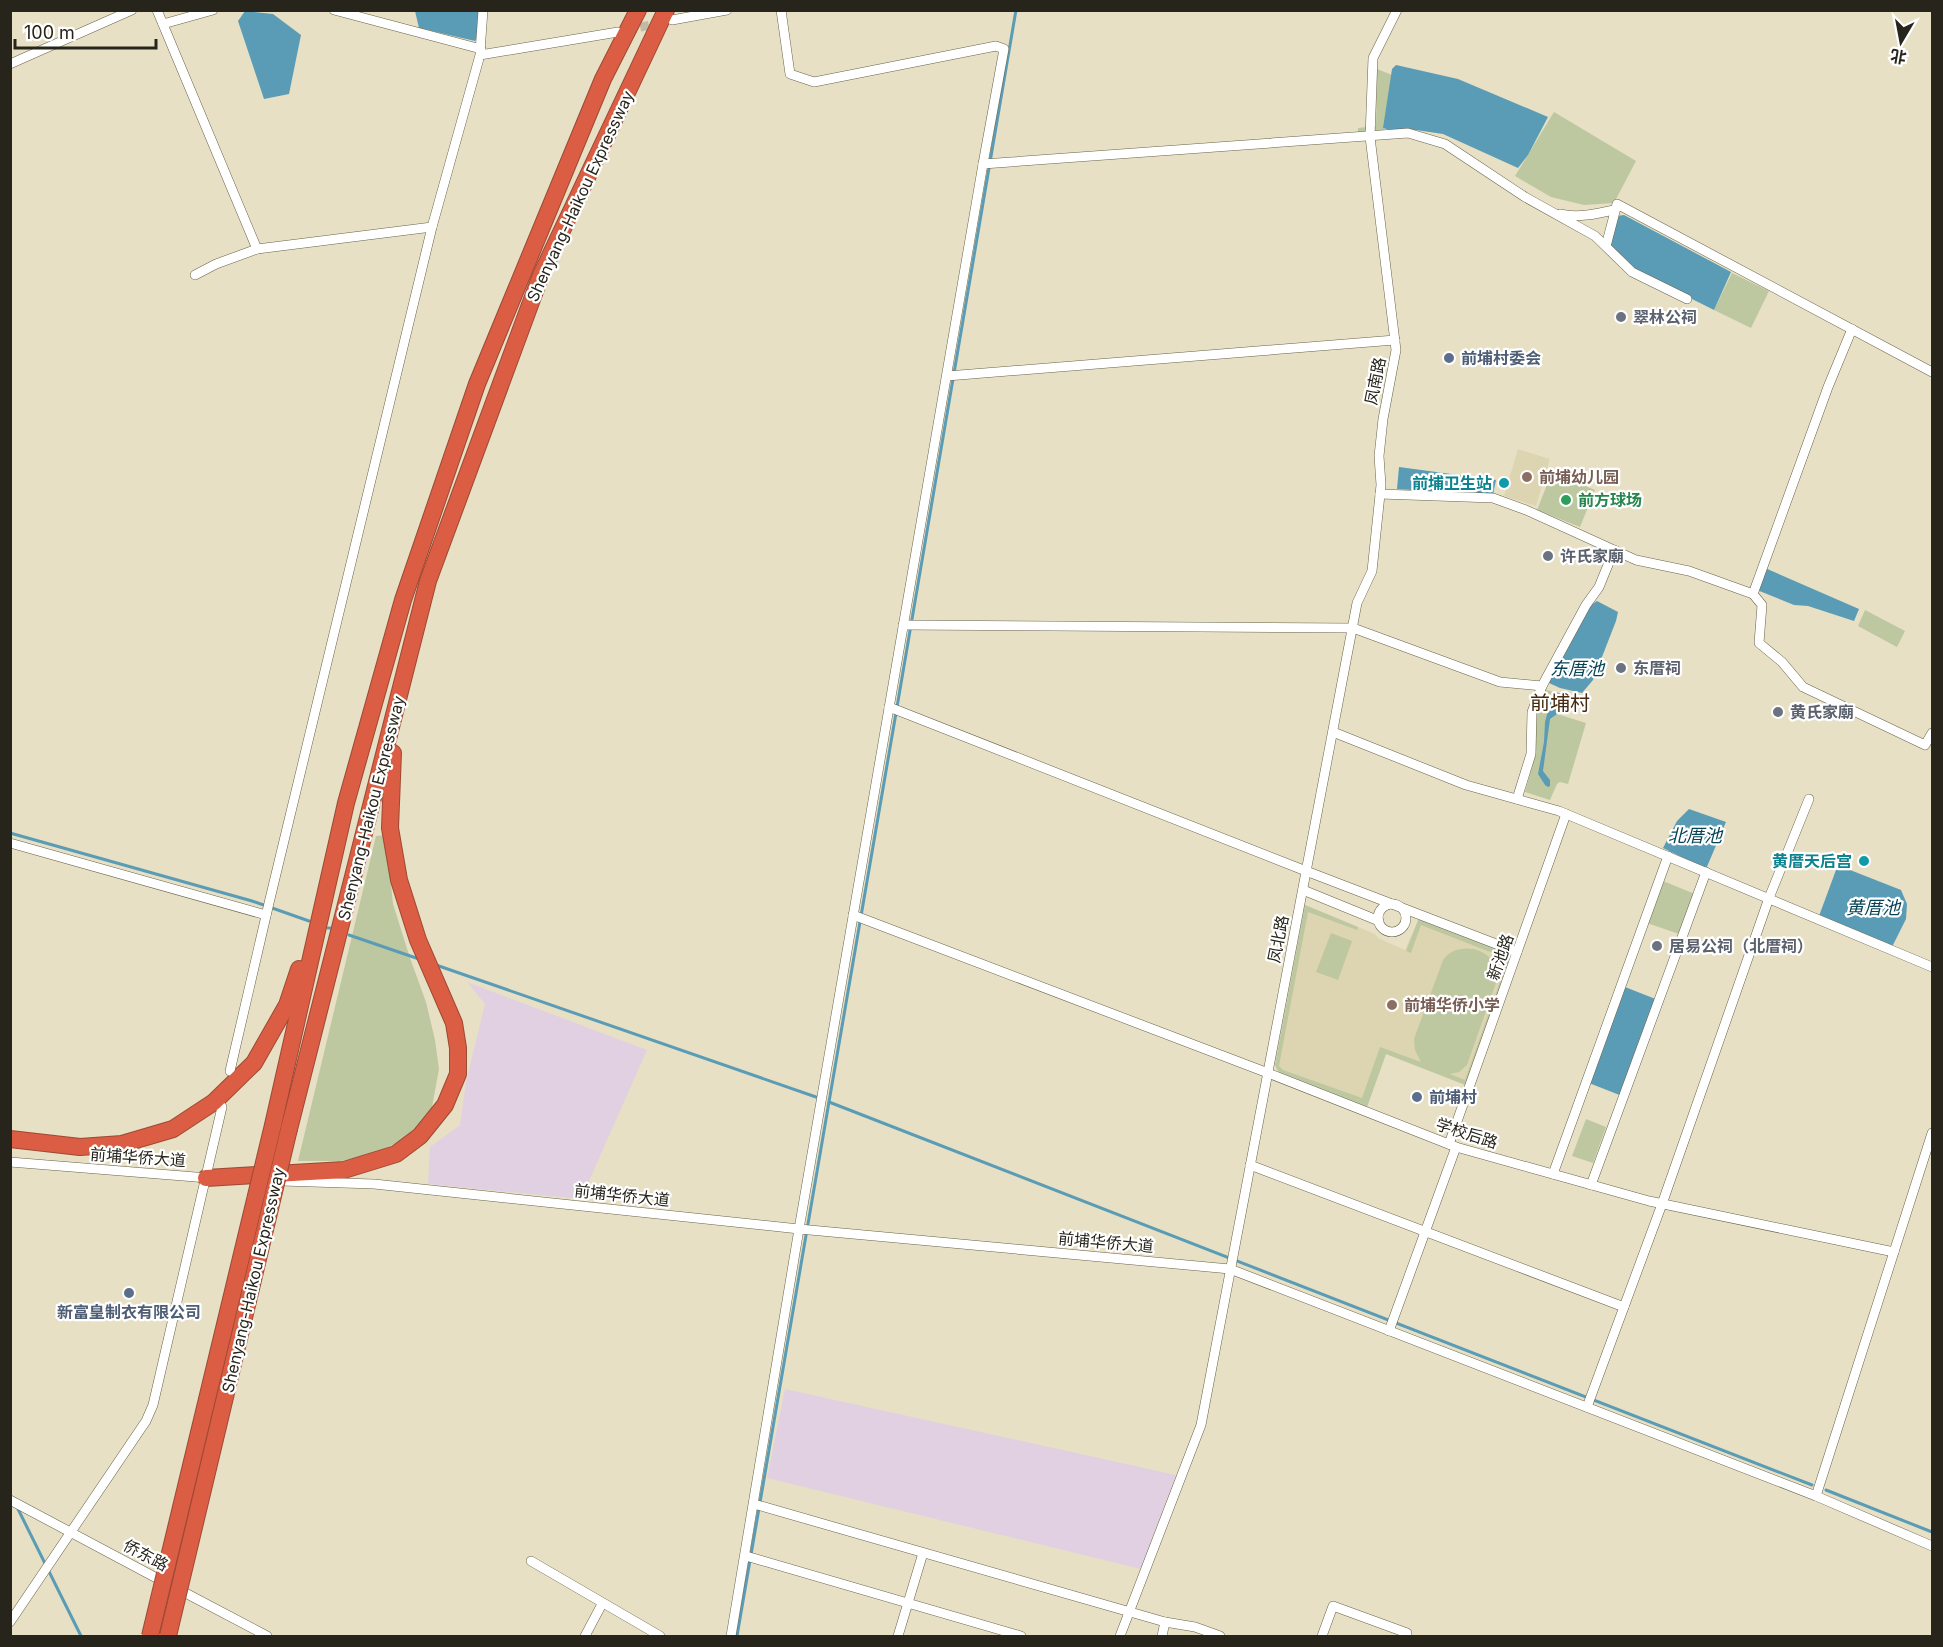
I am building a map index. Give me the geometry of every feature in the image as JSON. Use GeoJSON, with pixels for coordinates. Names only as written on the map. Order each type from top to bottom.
{"type":"FeatureCollection","features":[{"type":"Feature","properties":{"kind":"highway","name":"Shenyang-Haikou Expressway"},"geometry":{"type":"LineString","coordinates":[[168,1636],[281,1127],[346,803],[403,600],[477,384],[603,79],[638,10]]}},
{"type":"Feature","properties":{"kind":"highway","name":"Shenyang-Haikou Expressway"},"geometry":{"type":"LineString","coordinates":[[150,1636],[281,1127],[397,706],[428,581],[541,275],[669,15]]}},
{"type":"Feature","properties":{"kind":"highway"},"geometry":{"type":"LineString","coordinates":[[206,1178],[344,1170],[396,1154],[420,1136],[445,1105],[458,1074],[458,1048],[454,1023],[418,940],[399,880],[390,828],[397,706]]}},
{"type":"Feature","properties":{"kind":"highway"},"geometry":{"type":"LineString","coordinates":[[10,1139],[80,1147],[122,1144],[173,1129],[214,1102],[254,1064],[287,1005],[332,868]]}},
{"type":"Feature","properties":{"kind":"street"},"geometry":{"type":"LineString","coordinates":[[10,64],[132,10]]}},
{"type":"Feature","properties":{"kind":"street"},"geometry":{"type":"LineString","coordinates":[[157,10],[257,249]]}},
{"type":"Feature","properties":{"kind":"street"},"geometry":{"type":"LineString","coordinates":[[163,24],[213,10]]}},
{"type":"Feature","properties":{"kind":"street"},"geometry":{"type":"LineString","coordinates":[[334,10],[480,52],[618,32]]}},
{"type":"Feature","properties":{"kind":"street"},"geometry":{"type":"LineString","coordinates":[[230,1071],[432,228],[480,52],[483,10]]}},
{"type":"Feature","properties":{"kind":"street"},"geometry":{"type":"LineString","coordinates":[[669,15],[727,10]]}},
{"type":"Feature","properties":{"kind":"street"},"geometry":{"type":"LineString","coordinates":[[731,1636],[758,1505],[988,163],[1004,49],[996,46],[814,81],[790,74],[781,10]]}},
{"type":"Feature","properties":{"kind":"street","name":"凤南路"},"geometry":{"type":"LineString","coordinates":[[1353,628],[1357,603],[1372,571],[1380,494],[1379,456],[1383,418],[1394,361],[1395,340],[1370,136],[1373,58],[1397,10]]}},
{"type":"Feature","properties":{"kind":"street"},"geometry":{"type":"LineString","coordinates":[[988,163],[1408,133],[1445,144],[1524,197],[1595,236],[1632,272],[1687,299]]}},
{"type":"Feature","properties":{"kind":"street"},"geometry":{"type":"LineString","coordinates":[[1606,246],[1617,204],[1932,372]]}},
{"type":"Feature","properties":{"kind":"street"},"geometry":{"type":"LineString","coordinates":[[1550,211],[1568,216],[1614,210]]}},
{"type":"Feature","properties":{"kind":"street"},"geometry":{"type":"LineString","coordinates":[[195,275],[216,264],[257,249],[432,228]]}},
{"type":"Feature","properties":{"kind":"street"},"geometry":{"type":"LineString","coordinates":[[1753,594],[1828,387],[1852,329]]}},
{"type":"Feature","properties":{"kind":"street"},"geometry":{"type":"LineString","coordinates":[[951,375],[1395,340]]}},
{"type":"Feature","properties":{"kind":"street"},"geometry":{"type":"LineString","coordinates":[[1380,494],[1493,498],[1526,510],[1636,560],[1689,571],[1753,594],[1762,605],[1759,644],[1782,662],[1803,687],[1925,745],[1932,733]]}},
{"type":"Feature","properties":{"kind":"street"},"geometry":{"type":"LineString","coordinates":[[1517,800],[1531,754],[1532,712],[1542,686],[1586,605],[1599,587],[1614,550]]}},
{"type":"Feature","properties":{"kind":"street"},"geometry":{"type":"LineString","coordinates":[[908,625],[1353,628],[1500,682],[1542,686]]}},
{"type":"Feature","properties":{"kind":"street","name":"凤北路"},"geometry":{"type":"LineString","coordinates":[[1120,1636],[1201,1425],[1353,628]]}},
{"type":"Feature","properties":{"kind":"street"},"geometry":{"type":"LineString","coordinates":[[894,709],[1517,952]]}},
{"type":"Feature","properties":{"kind":"street"},"geometry":{"type":"LineString","coordinates":[[1333,732],[1466,786],[1566,814],[1932,967]]}},
{"type":"Feature","properties":{"kind":"street"},"geometry":{"type":"LineString","coordinates":[[1589,1401],[1662,1204],[1769,898],[1809,799]]}},
{"type":"Feature","properties":{"kind":"street","name":"新池路"},"geometry":{"type":"LineString","coordinates":[[1392,1325],[1426,1232],[1517,952],[1566,814]]}},
{"type":"Feature","properties":{"kind":"street"},"geometry":{"type":"LineString","coordinates":[[10,843],[267,910]]}},
{"type":"Feature","properties":{"kind":"street"},"geometry":{"type":"LineString","coordinates":[[1553,1174],[1668,856]]}},
{"type":"Feature","properties":{"kind":"street"},"geometry":{"type":"LineString","coordinates":[[1591,1185],[1706,872]]}},
{"type":"Feature","properties":{"kind":"street"},"geometry":{"type":"LineString","coordinates":[[1303,890],[1379,921]]}},
{"type":"Feature","properties":{"kind":"street"},"geometry":{"type":"LineString","coordinates":[[1387,905],[1400,907],[1406,920],[1398,930],[1389,931],[1382,927],[1379,921],[1379,914],[1387,905]]}},
{"type":"Feature","properties":{"kind":"street","name":"学校后路"},"geometry":{"type":"LineString","coordinates":[[858,917],[1453,1146],[1662,1204],[1894,1252]]}},
{"type":"Feature","properties":{"kind":"street"},"geometry":{"type":"LineString","coordinates":[[10,1622],[146,1421],[153,1405],[222,1107]]}},
{"type":"Feature","properties":{"kind":"street"},"geometry":{"type":"LineString","coordinates":[[1816,1496],[1932,1133]]}},
{"type":"Feature","properties":{"kind":"street","name":"前埔华侨大道"},"geometry":{"type":"LineString","coordinates":[[10,1162],[206,1178],[374,1185],[804,1230],[1232,1263],[1589,1401],[1932,1546]]}},
{"type":"Feature","properties":{"kind":"street"},"geometry":{"type":"LineString","coordinates":[[1250,1165],[1624,1307]]}},
{"type":"Feature","properties":{"kind":"street","name":"侨东路"},"geometry":{"type":"LineString","coordinates":[[14,1502],[267,1636]]}},
{"type":"Feature","properties":{"kind":"street"},"geometry":{"type":"LineString","coordinates":[[758,1505],[1129,1612],[1195,1627],[1221,1636]]}},
{"type":"Feature","properties":{"kind":"street"},"geometry":{"type":"LineString","coordinates":[[898,1636],[923,1553]]}},
{"type":"Feature","properties":{"kind":"street"},"geometry":{"type":"LineString","coordinates":[[749,1557],[1021,1636]]}},
{"type":"Feature","properties":{"kind":"street"},"geometry":{"type":"LineString","coordinates":[[531,1561],[660,1636]]}},
{"type":"Feature","properties":{"kind":"street"},"geometry":{"type":"LineString","coordinates":[[585,1636],[602,1604]]}},
{"type":"Feature","properties":{"kind":"street"},"geometry":{"type":"LineString","coordinates":[[1322,1636],[1333,1606],[1407,1633],[1406,1636]]}},
{"type":"Feature","properties":{"kind":"street"},"geometry":{"type":"LineString","coordinates":[[1162,1636],[1165,1622]]}},
{"type":"Feature","properties":{"kind":"shaded area","name":"前埔幼儿园"},"geometry":{"type":"Polygon","coordinates":[[[1518,449],[1550,459],[1536,506],[1504,496],[1518,449]]]}},
{"type":"Feature","properties":{"kind":"shaded area","name":"前埔华侨小学"},"geometry":{"type":"Polygon","coordinates":[[[1305,905],[1375,934],[1378,938],[1405,950],[1419,918],[1515,956],[1468,1086],[1386,1054],[1367,1107],[1277,1070],[1275,1065],[1305,905]]]}},
{"type":"Feature","properties":{"kind":"shaded area"},"geometry":{"type":"Polygon","coordinates":[[[467,982],[647,1050],[581,1199],[428,1184],[430,1147],[460,1125],[466,1082],[485,1004],[467,982]]]}},
{"type":"Feature","properties":{"kind":"shaded area"},"geometry":{"type":"Polygon","coordinates":[[[785,1389],[1176,1475],[1141,1569],[767,1478],[785,1389]]]}},
{"type":"Feature","properties":{"kind":"green space"},"geometry":{"type":"Polygon","coordinates":[[[1377,69],[1392,75],[1383,134],[1358,137],[1358,128],[1376,126],[1377,69]]]}},
{"type":"Feature","properties":{"kind":"green space"},"geometry":{"type":"Polygon","coordinates":[[[1554,112],[1636,161],[1614,203],[1584,205],[1551,197],[1515,176],[1554,112]]]}},
{"type":"Feature","properties":{"kind":"green space"},"geometry":{"type":"Polygon","coordinates":[[[1732,273],[1769,291],[1751,328],[1714,310],[1732,273]]]}},
{"type":"Feature","properties":{"kind":"green space","name":"前方球场"},"geometry":{"type":"Polygon","coordinates":[[[1552,472],[1595,490],[1580,527],[1537,510],[1552,472]]]}},
{"type":"Feature","properties":{"kind":"green space"},"geometry":{"type":"Polygon","coordinates":[[[1865,610],[1905,631],[1897,647],[1858,626],[1865,610]]]}},
{"type":"Feature","properties":{"kind":"green space"},"geometry":{"type":"Polygon","coordinates":[[[1542,689],[1564,694],[1557,714],[1586,723],[1568,784],[1560,782],[1557,784],[1550,800],[1525,792],[1533,764],[1537,711],[1542,689]]]}},
{"type":"Feature","properties":{"kind":"green space"},"geometry":{"type":"Polygon","coordinates":[[[386,835],[393,904],[426,1002],[435,1040],[439,1069],[432,1107],[419,1131],[375,1154],[341,1161],[298,1161],[376,836],[386,835]]]}},
{"type":"Feature","properties":{"kind":"green space"},"geometry":{"type":"Polygon","coordinates":[[[1663,881],[1695,894],[1679,934],[1647,923],[1663,881]]]}},
{"type":"Feature","properties":{"kind":"green space"},"geometry":{"type":"Polygon","coordinates":[[[1305,905],[1358,927],[1357,930],[1308,912],[1279,1066],[1283,1070],[1362,1098],[1380,1047],[1421,1062],[1415,1050],[1414,1039],[1443,960],[1454,951],[1468,949],[1488,956],[1495,966],[1497,980],[1467,1065],[1459,1072],[1450,1074],[1465,1080],[1508,959],[1421,925],[1411,953],[1406,951],[1419,918],[1515,956],[1468,1086],[1386,1054],[1367,1107],[1280,1074],[1275,1065],[1305,905]]]}},
{"type":"Feature","properties":{"kind":"green space"},"geometry":{"type":"Polygon","coordinates":[[[1331,933],[1352,941],[1338,980],[1316,972],[1331,933]]]}},
{"type":"Feature","properties":{"kind":"green space"},"geometry":{"type":"Polygon","coordinates":[[[1586,1119],[1606,1127],[1593,1163],[1572,1156],[1586,1119]]]}},
{"type":"Feature","properties":{"kind":"water"},"geometry":{"type":"Polygon","coordinates":[[[245,11],[273,14],[301,35],[289,94],[264,99],[238,21],[245,11]]]}},
{"type":"Feature","properties":{"kind":"water"},"geometry":{"type":"Polygon","coordinates":[[[415,11],[478,11],[478,36],[475,41],[419,28],[415,11]]]}},
{"type":"Feature","properties":{"kind":"water"},"geometry":{"type":"Polygon","coordinates":[[[1396,65],[1458,79],[1548,117],[1528,155],[1518,168],[1443,134],[1416,130],[1396,132],[1383,128],[1392,69],[1396,65]]]}},
{"type":"Feature","properties":{"kind":"water"},"geometry":{"type":"Polygon","coordinates":[[[1624,215],[1731,272],[1714,310],[1634,270],[1609,246],[1616,216],[1624,215]]]}},
{"type":"Feature","properties":{"kind":"water"},"geometry":{"type":"Polygon","coordinates":[[[1399,467],[1496,480],[1493,495],[1397,489],[1399,467]]]}},
{"type":"Feature","properties":{"kind":"water"},"geometry":{"type":"Polygon","coordinates":[[[1765,568],[1859,609],[1854,621],[1808,606],[1794,605],[1757,590],[1765,568]]]}},
{"type":"Feature","properties":{"kind":"water","name":"东厝池"},"geometry":{"type":"Polygon","coordinates":[[[1597,601],[1618,612],[1593,680],[1582,693],[1549,683],[1591,605],[1597,601]]]}},
{"type":"Feature","properties":{"kind":"water"},"geometry":{"type":"Polygon","coordinates":[[[1553,692],[1564,694],[1557,714],[1550,719],[1543,771],[1550,780],[1548,787],[1538,774],[1545,722],[1553,692]]]}},
{"type":"Feature","properties":{"kind":"water","name":"北厝池"},"geometry":{"type":"Polygon","coordinates":[[[1689,809],[1726,822],[1706,869],[1663,848],[1677,821],[1689,809]]]}},
{"type":"Feature","properties":{"kind":"water","name":"黄厝池"},"geometry":{"type":"Polygon","coordinates":[[[1845,868],[1901,890],[1907,904],[1906,919],[1892,947],[1819,916],[1836,870],[1845,868]]]}},
{"type":"Feature","properties":{"kind":"water"},"geometry":{"type":"Polygon","coordinates":[[[1625,987],[1658,1000],[1622,1096],[1589,1083],[1625,987]]]}},
{"type":"Feature","properties":{"kind":"waterway"},"geometry":{"type":"LineString","coordinates":[[897,707],[1016,10]]}},
{"type":"Feature","properties":{"kind":"waterway"},"geometry":{"type":"LineString","coordinates":[[737,1636],[896,713]]}},
{"type":"Feature","properties":{"kind":"waterway"},"geometry":{"type":"LineString","coordinates":[[10,833],[252,901],[309,921]]}},
{"type":"Feature","properties":{"kind":"waterway"},"geometry":{"type":"LineString","coordinates":[[349,935],[419,959]]}},
{"type":"Feature","properties":{"kind":"waterway"},"geometry":{"type":"LineString","coordinates":[[436,965],[816,1097]]}},
{"type":"Feature","properties":{"kind":"waterway"},"geometry":{"type":"LineString","coordinates":[[829,1102],[1812,1485]]}},
{"type":"Feature","properties":{"kind":"waterway"},"geometry":{"type":"LineString","coordinates":[[1826,1490],[1932,1532]]}},
{"type":"Feature","properties":{"kind":"waterway"},"geometry":{"type":"LineString","coordinates":[[17,1507],[81,1636]]}},
{"type":"Feature","properties":{"kind":"tunnel"},"geometry":{"type":"LineString","coordinates":[[627,30],[660,23]]}},
{"type":"Feature","properties":{"kind":"place","name":"翠林公祠"},"geometry":{"type":"Point","coordinates":[1621,317]}},
{"type":"Feature","properties":{"kind":"place","name":"前埔村委会"},"geometry":{"type":"Point","coordinates":[1449,358]}},
{"type":"Feature","properties":{"kind":"place","name":"前埔幼儿园"},"geometry":{"type":"Point","coordinates":[1527,477]}},
{"type":"Feature","properties":{"kind":"place","name":"前埔卫生站"},"geometry":{"type":"Point","coordinates":[1504,483]}},
{"type":"Feature","properties":{"kind":"place","name":"前方球场"},"geometry":{"type":"Point","coordinates":[1566,500]}},
{"type":"Feature","properties":{"kind":"place","name":"许氏家廟"},"geometry":{"type":"Point","coordinates":[1548,556]}},
{"type":"Feature","properties":{"kind":"place","name":"东厝祠"},"geometry":{"type":"Point","coordinates":[1621,668]}},
{"type":"Feature","properties":{"kind":"place","name":"黄氏家廟"},"geometry":{"type":"Point","coordinates":[1778,712]}},
{"type":"Feature","properties":{"kind":"place","name":"黄厝天后宫"},"geometry":{"type":"Point","coordinates":[1864,861]}},
{"type":"Feature","properties":{"kind":"place","name":"居易公祠（北厝祠）"},"geometry":{"type":"Point","coordinates":[1657,946]}},
{"type":"Feature","properties":{"kind":"place","name":"前埔华侨小学"},"geometry":{"type":"Point","coordinates":[1392,1005]}},
{"type":"Feature","properties":{"kind":"place","name":"前埔村"},"geometry":{"type":"Point","coordinates":[1417,1097]}},
{"type":"Feature","properties":{"kind":"place","name":"新富皇制衣有限公司"},"geometry":{"type":"Point","coordinates":[129,1293]}},
{"type":"Feature","properties":{"kind":"district","name":"前埔村"},"geometry":{"type":"Point","coordinates":[1560,703]}}]}
